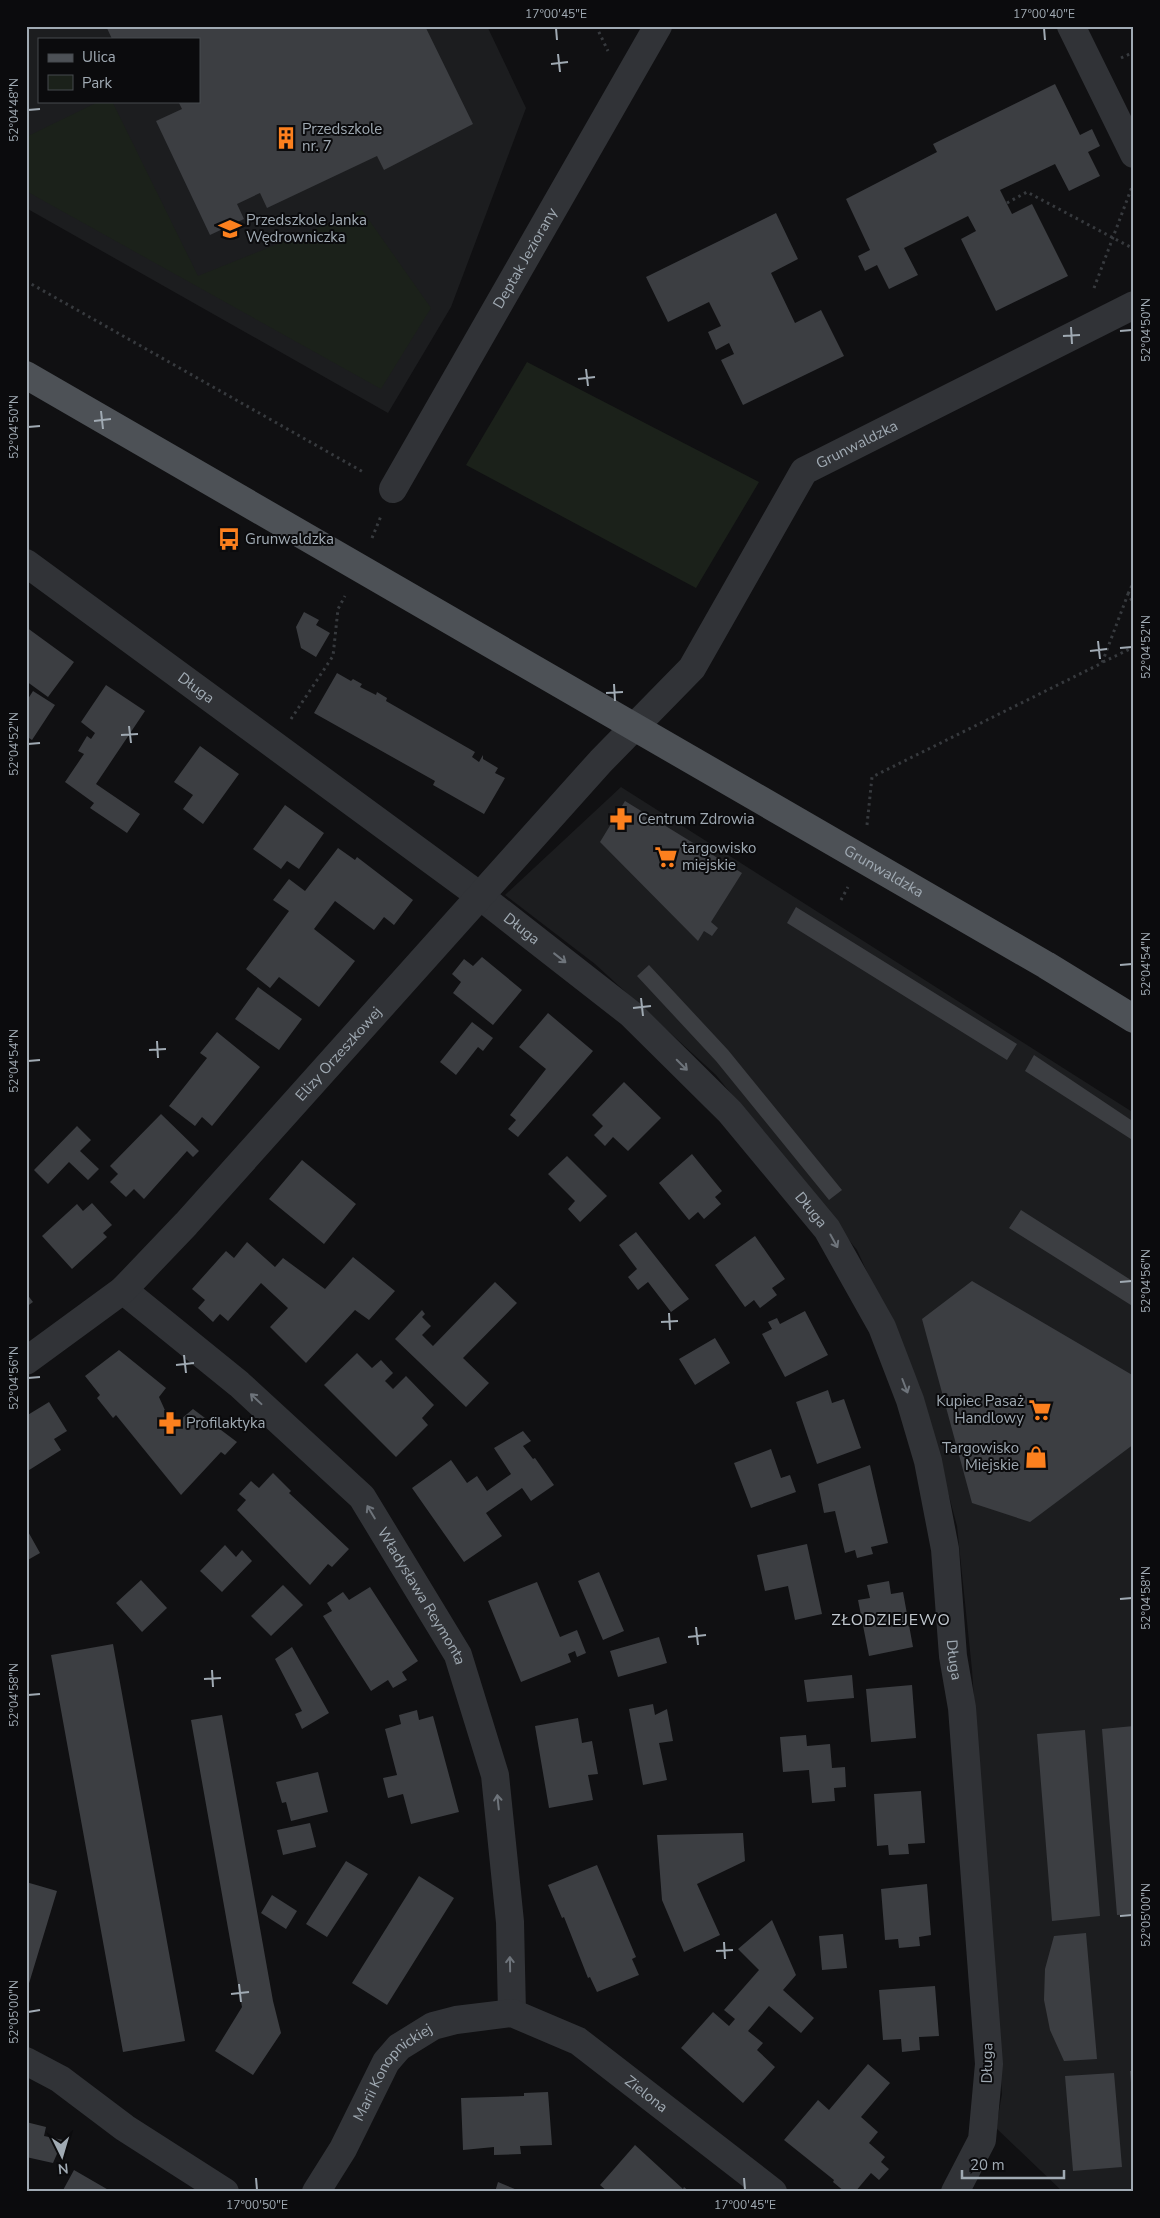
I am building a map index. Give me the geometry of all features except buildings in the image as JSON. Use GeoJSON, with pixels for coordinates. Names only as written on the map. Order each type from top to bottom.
{"type":"FeatureCollection","features":[{"type":"Feature","properties":{"kind":"main road","name":"Grunwaldzka"},"geometry":{"type":"LineString","coordinates":[[26,375],[1046,965],[1134,1019]]}},
{"type":"Feature","properties":{"kind":"street","name":"Deptak Jeziorany"},"geometry":{"type":"LineString","coordinates":[[393,489],[658,26]]}},
{"type":"Feature","properties":{"kind":"street"},"geometry":{"type":"LineString","coordinates":[[1071,26],[1134,154]]}},
{"type":"Feature","properties":{"kind":"street","name":"Grunwaldzka"},"geometry":{"type":"LineString","coordinates":[[632,727],[692,668],[804,471],[1134,305]]}},
{"type":"Feature","properties":{"kind":"street","name":"Długa"},"geometry":{"type":"LineString","coordinates":[[26,563],[480,896],[631,1014],[730,1112],[827,1229],[882,1327],[910,1400],[928,1461],[945,1549],[953,1656],[962,1708],[989,2064],[982,2140],[955,2192]]}},
{"type":"Feature","properties":{"kind":"street","name":"Elizy Orzeszkowej"},"geometry":{"type":"LineString","coordinates":[[26,1362],[123,1290],[186,1224],[632,727]]}},
{"type":"Feature","properties":{"kind":"street","name":"Władysława Reymonta"},"geometry":{"type":"LineString","coordinates":[[123,1290],[239,1384],[362,1497],[458,1655],[495,1775],[510,1922],[512,2013]]}},
{"type":"Feature","properties":{"kind":"street","name":"Marii Konopnickiej"},"geometry":{"type":"LineString","coordinates":[[316,2192],[343,2149],[386,2062],[399,2047],[433,2026],[456,2020],[512,2013]]}},
{"type":"Feature","properties":{"kind":"street","name":"Zielona"},"geometry":{"type":"LineString","coordinates":[[512,2013],[578,2041],[773,2192]]}},
{"type":"Feature","properties":{"kind":"street"},"geometry":{"type":"LineString","coordinates":[[26,2061],[60,2079],[125,2128],[225,2192]]}},
{"type":"Feature","properties":{"kind":"path"},"geometry":{"type":"LineString","coordinates":[[1078,333],[1134,181]]}},
{"type":"Feature","properties":{"kind":"path"},"geometry":{"type":"LineString","coordinates":[[1007,203],[1028,192],[1112,240],[1134,249]]}},
{"type":"Feature","properties":{"kind":"path"},"geometry":{"type":"LineString","coordinates":[[26,281],[393,489],[359,568],[338,609],[333,656],[274,745]]}},
{"type":"Feature","properties":{"kind":"path"},"geometry":{"type":"LineString","coordinates":[[1102,663],[1134,581]]}},
{"type":"Feature","properties":{"kind":"path"},"geometry":{"type":"LineString","coordinates":[[1128,594],[1134,604]]}},
{"type":"Feature","properties":{"kind":"path"},"geometry":{"type":"LineString","coordinates":[[872,777],[1134,647]]}},
{"type":"Feature","properties":{"kind":"shaded area","name":"Przedszkole Janka Wędrowniczka"},"geometry":{"type":"Polygon","coordinates":[[[26,26],[487,26],[526,108],[451,307],[388,413],[26,208],[26,26]]]}},
{"type":"Feature","properties":{"kind":"shaded area","name":"Targowisko Miejskie"},"geometry":{"type":"Polygon","coordinates":[[[621,787],[1134,1113],[1134,2192],[1063,2192],[996,2128],[1002,2094],[972,1670],[957,1526],[920,1387],[857,1250],[716,1075],[595,964],[505,895],[621,787]]]}},
{"type":"Feature","properties":{"kind":"green space"},"geometry":{"type":"Polygon","coordinates":[[[98,102],[112,102],[198,276],[362,210],[431,308],[381,389],[26,191],[26,137],[98,102]]]}},
{"type":"Feature","properties":{"kind":"green space"},"geometry":{"type":"Polygon","coordinates":[[[527,362],[759,482],[696,588],[466,465],[527,362]]]}},
{"type":"Feature","properties":{"kind":"place","name":"Przedszkole nr. 7"},"geometry":{"type":"Point","coordinates":[286,138]}},
{"type":"Feature","properties":{"kind":"place","name":"Przedszkole Janka Wędrowniczka"},"geometry":{"type":"Point","coordinates":[230,229]}},
{"type":"Feature","properties":{"kind":"place","name":"Grunwaldzka"},"geometry":{"type":"Point","coordinates":[229,539]}},
{"type":"Feature","properties":{"kind":"place","name":"Centrum Zdrowia"},"geometry":{"type":"Point","coordinates":[621,819]}},
{"type":"Feature","properties":{"kind":"place","name":"targowisko miejskie"},"geometry":{"type":"Point","coordinates":[666,857]}},
{"type":"Feature","properties":{"kind":"place","name":"Kupiec Pasaż Handlowy"},"geometry":{"type":"Point","coordinates":[1040,1410]}},
{"type":"Feature","properties":{"kind":"place","name":"Profilaktyka"},"geometry":{"type":"Point","coordinates":[170,1423]}},
{"type":"Feature","properties":{"kind":"place","name":"Targowisko Miejskie"},"geometry":{"type":"Point","coordinates":[1036,1457]}},
{"type":"Feature","properties":{"kind":"district","name":"ZŁODZIEJEWO"},"geometry":{"type":"Point","coordinates":[891,1619]}}]}
